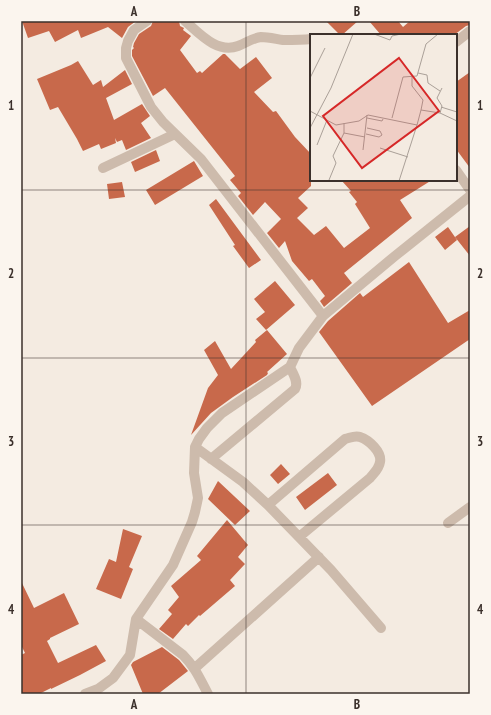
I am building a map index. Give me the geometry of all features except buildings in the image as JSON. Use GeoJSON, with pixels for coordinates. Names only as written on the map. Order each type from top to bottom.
{"type":"FeatureCollection","features":[{"type":"Feature","properties":{"kind":"street"},"geometry":{"type":"LineString","coordinates":[[147,21],[134,30],[128,41],[126,58],[151,107],[163,122],[201,159],[323,316]]}},
{"type":"Feature","properties":{"kind":"street"},"geometry":{"type":"LineString","coordinates":[[185,21],[208,41],[223,47],[230,48],[238,46],[254,38],[262,37],[285,40],[310,39]]}},
{"type":"Feature","properties":{"kind":"street"},"geometry":{"type":"LineString","coordinates":[[457,41],[470,31]]}},
{"type":"Feature","properties":{"kind":"street"},"geometry":{"type":"LineString","coordinates":[[103,168],[175,134]]}},
{"type":"Feature","properties":{"kind":"street"},"geometry":{"type":"LineString","coordinates":[[457,171],[470,190]]}},
{"type":"Feature","properties":{"kind":"street"},"geometry":{"type":"LineString","coordinates":[[85,694],[98,689],[113,678],[130,655],[136,620],[173,565],[195,512],[198,498],[194,473],[195,447],[207,428],[222,413],[290,367],[299,348],[323,316],[470,196]]}},
{"type":"Feature","properties":{"kind":"street"},"geometry":{"type":"LineString","coordinates":[[211,459],[295,389],[297,382],[290,367]]}},
{"type":"Feature","properties":{"kind":"street"},"geometry":{"type":"LineString","coordinates":[[268,505],[345,439],[353,436],[359,436],[368,441],[376,449],[380,454],[380,462],[377,471],[299,537]]}},
{"type":"Feature","properties":{"kind":"street"},"geometry":{"type":"LineString","coordinates":[[195,447],[244,482],[268,505],[332,570],[381,628]]}},
{"type":"Feature","properties":{"kind":"street"},"geometry":{"type":"LineString","coordinates":[[448,523],[470,507]]}},
{"type":"Feature","properties":{"kind":"street"},"geometry":{"type":"LineString","coordinates":[[195,668],[319,557]]}},
{"type":"Feature","properties":{"kind":"street"},"geometry":{"type":"LineString","coordinates":[[136,620],[183,655],[195,668],[208,694]]}}]}
